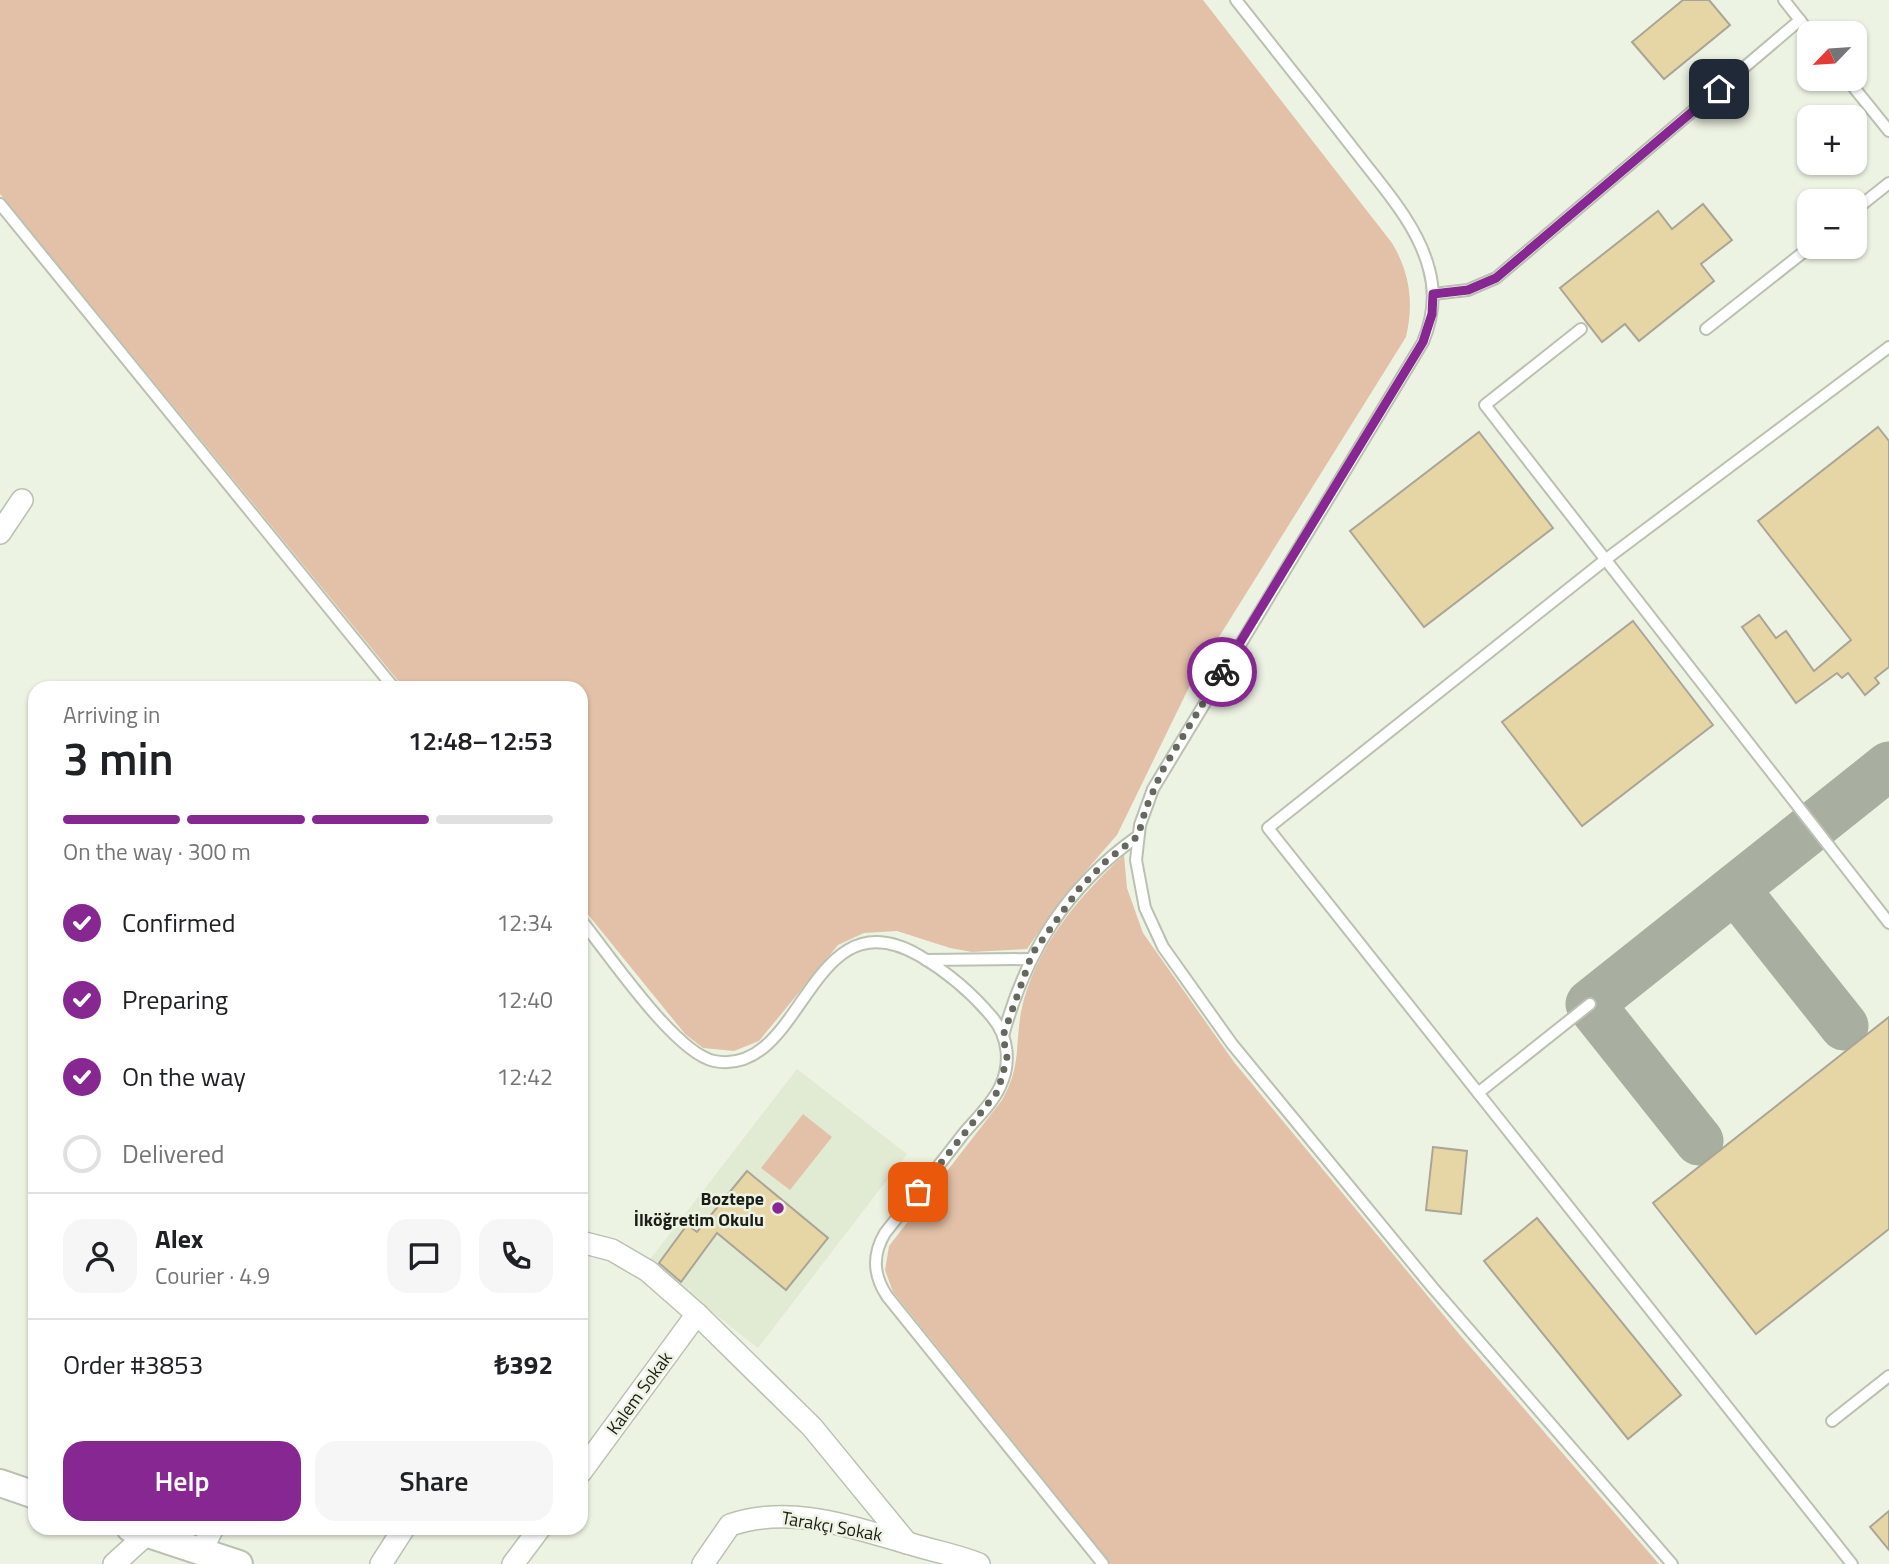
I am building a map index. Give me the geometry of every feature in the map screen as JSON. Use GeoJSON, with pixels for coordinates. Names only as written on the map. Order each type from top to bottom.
{"type":"FeatureCollection","features":[{"type":"Feature","properties":{"kind":"street"},"geometry":{"type":"LineString","coordinates":[[0,533],[22,500]]}},
{"type":"Feature","properties":{"kind":"street"},"geometry":{"type":"LineString","coordinates":[[588,1245],[612,1250],[648,1270],[697,1314],[812,1427],[907,1543]]}},
{"type":"Feature","properties":{"kind":"street","name":"Kalem Sokak"},"geometry":{"type":"LineString","coordinates":[[588,1462],[697,1314]]}},
{"type":"Feature","properties":{"kind":"street"},"geometry":{"type":"LineString","coordinates":[[0,1483],[28,1493]]}},
{"type":"Feature","properties":{"kind":"street","name":"Tarakçı Sokak"},"geometry":{"type":"LineString","coordinates":[[703,1564],[730,1525],[766,1516],[801,1517],[843,1524],[979,1564]]}},
{"type":"Feature","properties":{"kind":"street"},"geometry":{"type":"LineString","coordinates":[[114,1564],[136,1535]]}},
{"type":"Feature","properties":{"kind":"street"},"geometry":{"type":"LineString","coordinates":[[173,1535],[207,1539],[239,1564]]}},
{"type":"Feature","properties":{"kind":"street"},"geometry":{"type":"LineString","coordinates":[[381,1564],[400,1535]]}},
{"type":"Feature","properties":{"kind":"street"},"geometry":{"type":"LineString","coordinates":[[513,1564],[535,1535]]}},
{"type":"Feature","properties":{"kind":"lane"},"geometry":{"type":"LineString","coordinates":[[1236,0],[1400,211],[1426,259],[1433,294],[1432,314],[1423,342],[1153,789],[1138,836],[1138,876],[1153,928],[1232,1044],[1433,1288],[1672,1564]]}},
{"type":"Feature","properties":{"kind":"lane"},"geometry":{"type":"LineString","coordinates":[[1433,294],[1468,290],[1496,278],[1800,20],[1784,0]]}},
{"type":"Feature","properties":{"kind":"lane"},"geometry":{"type":"LineString","coordinates":[[1857,91],[1889,131]]}},
{"type":"Feature","properties":{"kind":"lane"},"geometry":{"type":"LineString","coordinates":[[1867,200],[1889,183]]}},
{"type":"Feature","properties":{"kind":"lane"},"geometry":{"type":"LineString","coordinates":[[0,204],[388,681]]}},
{"type":"Feature","properties":{"kind":"lane"},"geometry":{"type":"LineString","coordinates":[[1706,329],[1797,257]]}},
{"type":"Feature","properties":{"kind":"lane"},"geometry":{"type":"LineString","coordinates":[[1581,329],[1485,405],[1889,923]]}},
{"type":"Feature","properties":{"kind":"lane"},"geometry":{"type":"LineString","coordinates":[[1852,1564],[1268,828],[1605,560],[1889,346]]}},
{"type":"Feature","properties":{"kind":"lane"},"geometry":{"type":"LineString","coordinates":[[1003,1036],[1030,959],[1079,889],[1106,861],[1138,836]]}},
{"type":"Feature","properties":{"kind":"lane"},"geometry":{"type":"LineString","coordinates":[[588,929],[681,1043],[702,1057],[720,1062],[747,1058],[762,1049],[846,949],[867,942],[889,942],[926,960],[975,999],[995,1020],[1003,1036],[1007,1058],[998,1091],[885,1233],[876,1252],[876,1275],[887,1296],[1103,1564]]}},
{"type":"Feature","properties":{"kind":"lane"},"geometry":{"type":"LineString","coordinates":[[926,960],[1030,959]]}},
{"type":"Feature","properties":{"kind":"lane"},"geometry":{"type":"LineString","coordinates":[[1478,1093],[1590,1004]]}},
{"type":"Feature","properties":{"kind":"lane"},"geometry":{"type":"LineString","coordinates":[[1832,1421],[1889,1376]]}},
{"type":"Feature","properties":{"kind":"shaded area"},"geometry":{"type":"Polygon","coordinates":[[[0,0],[1203,0],[1392,243],[1403,266],[1409,288],[1410,312],[1406,337],[1194,677],[1117,835],[1063,897],[1027,949],[972,952],[897,931],[864,933],[838,945],[759,1041],[734,1051],[703,1048],[685,1034],[588,915],[588,681],[398,681],[0,194],[0,0]]]}},
{"type":"Feature","properties":{"kind":"shaded area"},"geometry":{"type":"Polygon","coordinates":[[[1124,855],[1127,888],[1143,933],[1234,1062],[1460,1335],[1659,1564],[1111,1564],[893,1292],[885,1270],[889,1246],[1002,1100],[1015,1067],[1021,1012],[1027,989],[1047,946],[1090,888],[1124,855]]]}},
{"type":"Feature","properties":{"kind":"shaded area","name":"Boztepe İlköğretim Okulu"},"geometry":{"type":"Polygon","coordinates":[[[797,1069],[907,1154],[758,1348],[648,1262],[797,1069]]]}},
{"type":"Feature","properties":{"kind":"shaded area"},"geometry":{"type":"Polygon","coordinates":[[[803,1114],[832,1137],[790,1190],[761,1168],[803,1114]]]}},
{"type":"Feature","properties":{"kind":"building"},"geometry":{"type":"Polygon","coordinates":[[[1683,0],[1709,0],[1730,25],[1664,79],[1632,42],[1683,0]]]}},
{"type":"Feature","properties":{"kind":"building"},"geometry":{"type":"Polygon","coordinates":[[[1703,204],[1732,240],[1701,264],[1714,281],[1639,341],[1625,324],[1602,342],[1560,288],[1658,211],[1672,229],[1703,204]]]}},
{"type":"Feature","properties":{"kind":"building"},"geometry":{"type":"Polygon","coordinates":[[[1878,427],[1889,441],[1889,667],[1875,678],[1879,683],[1865,695],[1848,673],[1842,678],[1837,673],[1796,703],[1742,627],[1759,615],[1776,638],[1786,631],[1814,671],[1851,640],[1758,521],[1878,427]]]}},
{"type":"Feature","properties":{"kind":"building"},"geometry":{"type":"Polygon","coordinates":[[[1479,432],[1553,528],[1424,627],[1350,531],[1479,432]]]}},
{"type":"Feature","properties":{"kind":"building"},"geometry":{"type":"Polygon","coordinates":[[[1633,621],[1713,725],[1582,826],[1502,722],[1633,621]]]}},
{"type":"Feature","properties":{"kind":"building"},"geometry":{"type":"Polygon","coordinates":[[[1889,1017],[1889,1229],[1756,1334],[1653,1203],[1889,1017]]]}},
{"type":"Feature","properties":{"kind":"building"},"geometry":{"type":"Polygon","coordinates":[[[1433,1147],[1467,1151],[1461,1214],[1426,1210],[1433,1147]]]}},
{"type":"Feature","properties":{"kind":"building"},"geometry":{"type":"Polygon","coordinates":[[[747,1171],[828,1238],[786,1290],[717,1233],[681,1282],[659,1263],[687,1225],[697,1232],[747,1171]]]}},
{"type":"Feature","properties":{"kind":"building"},"geometry":{"type":"Polygon","coordinates":[[[1537,1218],[1681,1395],[1628,1439],[1484,1261],[1537,1218]]]}},
{"type":"Feature","properties":{"kind":"building"},"geometry":{"type":"Polygon","coordinates":[[[1889,1511],[1889,1550],[1870,1527],[1889,1511]]]}},
{"type":"Feature","properties":{"kind":"taxiway"},"geometry":{"type":"LineString","coordinates":[[1699,1141],[1590,1004],[1889,766]]}},
{"type":"Feature","properties":{"kind":"taxiway"},"geometry":{"type":"LineString","coordinates":[[1735,889],[1844,1026]]}},
{"type":"Feature","properties":{"kind":"way so far"},"geometry":{"type":"LineString","coordinates":[[918,1192],[998,1091],[1006,1069],[1003,1036],[1018,986],[1032,954],[1091,875],[1138,836],[1153,789],[1162,771],[1222,672]]}},
{"type":"Feature","properties":{"kind":"place","name":"Boztepe İlköğretim Okulu"},"geometry":{"type":"Point","coordinates":[778,1208]}},
{"type":"Feature","properties":{"kind":"route"},"geometry":{"type":"LineString","coordinates":[[1222,672],[1423,342],[1432,314],[1433,294],[1468,290],[1496,278],[1719,89]]}}]}
